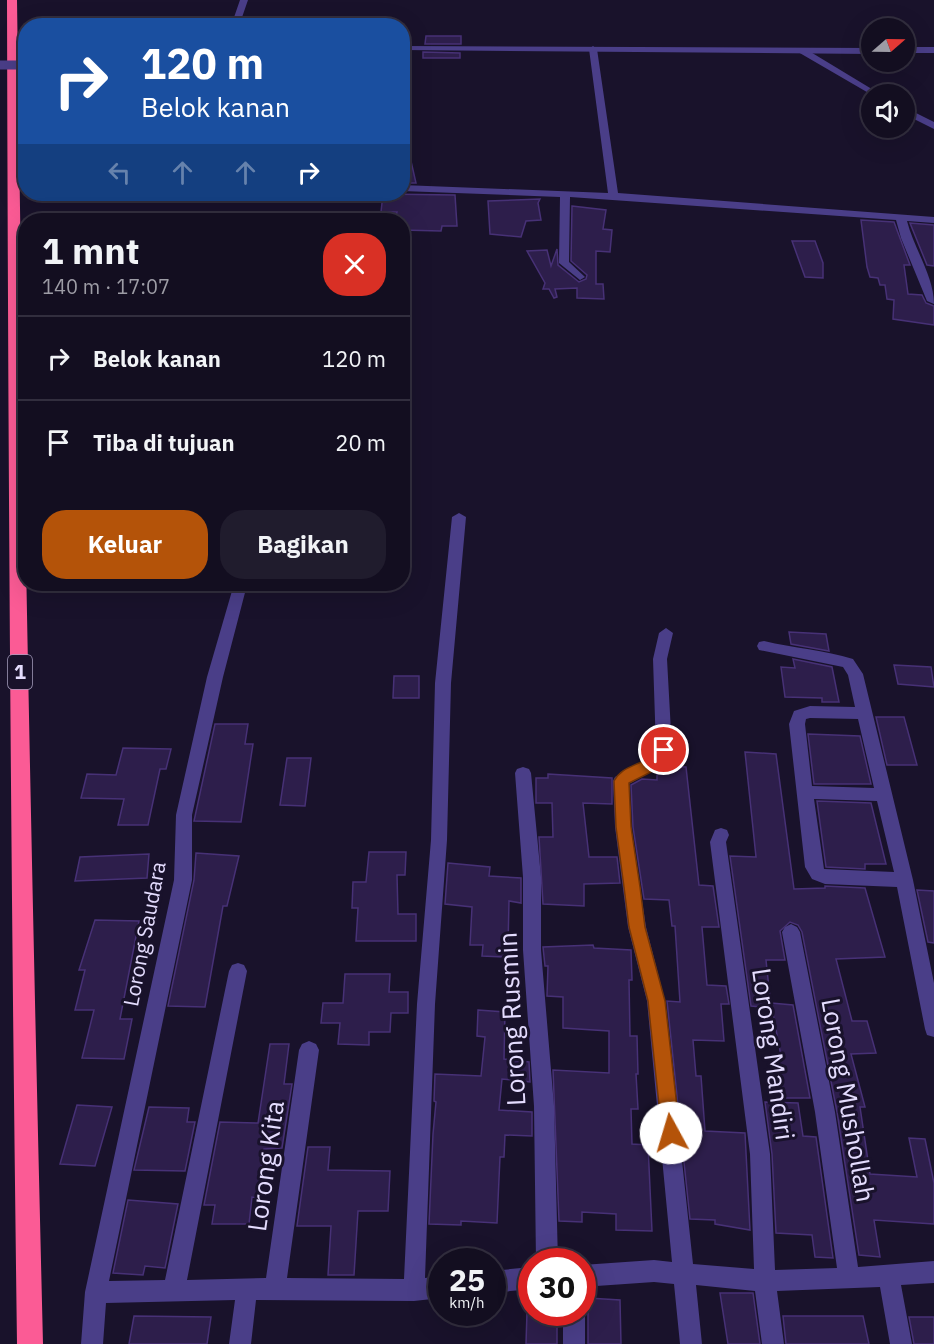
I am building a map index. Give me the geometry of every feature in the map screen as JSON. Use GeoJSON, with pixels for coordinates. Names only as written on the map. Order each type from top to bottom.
{"type":"FeatureCollection","features":[{"type":"Feature","properties":{"kind":"highway","name":"1"},"geometry":{"type":"LineString","coordinates":[[12,0],[16,538],[20,659],[20,803],[30,1344]]}},
{"type":"Feature","properties":{"kind":"street"},"geometry":{"type":"LineString","coordinates":[[238,18],[244,0]]}},
{"type":"Feature","properties":{"kind":"street"},"geometry":{"type":"LineString","coordinates":[[410,48],[861,51]]}},
{"type":"Feature","properties":{"kind":"street"},"geometry":{"type":"LineString","coordinates":[[592,49],[613,196]]}},
{"type":"Feature","properties":{"kind":"street"},"geometry":{"type":"LineString","coordinates":[[801,50],[861,85]]}},
{"type":"Feature","properties":{"kind":"street"},"geometry":{"type":"LineString","coordinates":[[915,50],[934,50]]}},
{"type":"Feature","properties":{"kind":"street"},"geometry":{"type":"LineString","coordinates":[[0,65],[18,65]]}},
{"type":"Feature","properties":{"kind":"street"},"geometry":{"type":"LineString","coordinates":[[915,116],[934,126]]}},
{"type":"Feature","properties":{"kind":"street"},"geometry":{"type":"LineString","coordinates":[[410,188],[613,196],[934,220]]}},
{"type":"Feature","properties":{"kind":"street"},"geometry":{"type":"LineString","coordinates":[[566,194],[564,263],[580,277]]}},
{"type":"Feature","properties":{"kind":"street"},"geometry":{"type":"LineString","coordinates":[[901,218],[906,238],[933,301]]}},
{"type":"Feature","properties":{"kind":"street"},"geometry":{"type":"LineString","coordinates":[[414,1290],[426,1004],[439,840],[442,683],[459,518]]}},
{"type":"Feature","properties":{"kind":"street","name":"Lorong Saudara"},"geometry":{"type":"LineString","coordinates":[[92,1344],[96,1292],[183,880],[184,815],[215,677],[238,591]]}},
{"type":"Feature","properties":{"kind":"street"},"geometry":{"type":"LineString","coordinates":[[666,633],[660,659],[664,750],[657,762],[621,781],[623,827],[637,927],[656,1001],[691,1344]]}},
{"type":"Feature","properties":{"kind":"street"},"geometry":{"type":"LineString","coordinates":[[764,646],[803,655],[836,659],[848,663],[855,674],[904,880],[934,1029]]}},
{"type":"Feature","properties":{"kind":"street"},"geometry":{"type":"LineString","coordinates":[[863,713],[810,712],[799,715],[797,724],[814,867],[818,874],[825,878],[904,880]]}},
{"type":"Feature","properties":{"kind":"street","name":"Lorong Rusmin"},"geometry":{"type":"LineString","coordinates":[[522,773],[532,877],[532,950],[544,1106],[547,1248]]}},
{"type":"Feature","properties":{"kind":"street"},"geometry":{"type":"LineString","coordinates":[[806,792],[884,795]]}},
{"type":"Feature","properties":{"kind":"street","name":"Lorong Mandiri"},"geometry":{"type":"LineString","coordinates":[[721,835],[718,842],[760,1154],[765,1281],[772,1344]]}},
{"type":"Feature","properties":{"kind":"street","name":"Lorong Mushollah"},"geometry":{"type":"LineString","coordinates":[[791,932],[825,1112],[849,1277]]}},
{"type":"Feature","properties":{"kind":"street"},"geometry":{"type":"LineString","coordinates":[[174,1290],[238,971]]}},
{"type":"Feature","properties":{"kind":"street","name":"Lorong Kita"},"geometry":{"type":"LineString","coordinates":[[275,1289],[309,1050]]}},
{"type":"Feature","properties":{"kind":"street"},"geometry":{"type":"LineString","coordinates":[[596,1275],[654,1270],[765,1281],[934,1272]]}},
{"type":"Feature","properties":{"kind":"street"},"geometry":{"type":"LineString","coordinates":[[888,1274],[901,1344]]}},
{"type":"Feature","properties":{"kind":"street"},"geometry":{"type":"LineString","coordinates":[[96,1292],[428,1288]]}},
{"type":"Feature","properties":{"kind":"street"},"geometry":{"type":"LineString","coordinates":[[240,1344],[248,1289]]}},
{"type":"Feature","properties":{"kind":"street"},"geometry":{"type":"LineString","coordinates":[[574,1326],[574,1344]]}},
{"type":"Feature","properties":{"kind":"building"},"geometry":{"type":"Polygon","coordinates":[[[426,36],[461,36],[461,44],[425,44],[426,36]]]}},
{"type":"Feature","properties":{"kind":"building"},"geometry":{"type":"Polygon","coordinates":[[[423,52],[460,53],[460,58],[423,58],[423,52]]]}},
{"type":"Feature","properties":{"kind":"building"},"geometry":{"type":"Polygon","coordinates":[[[410,157],[416,183],[410,183],[410,157]]]}},
{"type":"Feature","properties":{"kind":"building"},"geometry":{"type":"Polygon","coordinates":[[[410,194],[455,195],[457,226],[442,226],[441,231],[410,230],[410,213],[381,212],[382,201],[410,201],[410,194]]]}},
{"type":"Feature","properties":{"kind":"building"},"geometry":{"type":"Polygon","coordinates":[[[540,199],[538,203],[541,220],[526,221],[521,237],[490,234],[488,201],[540,199]]]}},
{"type":"Feature","properties":{"kind":"building"},"geometry":{"type":"Polygon","coordinates":[[[572,206],[606,210],[603,229],[612,230],[610,252],[596,251],[596,284],[603,284],[604,299],[577,298],[577,288],[555,289],[557,297],[554,298],[549,289],[543,289],[545,283],[527,251],[547,250],[551,266],[557,249],[558,265],[579,282],[586,279],[587,275],[571,261],[572,206]]]}},
{"type":"Feature","properties":{"kind":"building"},"geometry":{"type":"Polygon","coordinates":[[[861,220],[894,222],[910,265],[904,265],[908,294],[922,295],[926,303],[934,306],[934,325],[893,319],[894,300],[887,299],[885,285],[880,285],[878,278],[870,277],[861,220]]]}},
{"type":"Feature","properties":{"kind":"building"},"geometry":{"type":"Polygon","coordinates":[[[910,223],[934,225],[934,266],[927,265],[910,223]]]}},
{"type":"Feature","properties":{"kind":"building"},"geometry":{"type":"Polygon","coordinates":[[[792,241],[815,241],[823,263],[823,278],[805,277],[792,241]]]}},
{"type":"Feature","properties":{"kind":"building"},"geometry":{"type":"Polygon","coordinates":[[[789,632],[826,634],[829,651],[791,644],[789,632]]]}},
{"type":"Feature","properties":{"kind":"building"},"geometry":{"type":"Polygon","coordinates":[[[793,659],[832,667],[839,702],[822,702],[822,698],[785,697],[781,667],[795,668],[793,659]]]}},
{"type":"Feature","properties":{"kind":"building"},"geometry":{"type":"Polygon","coordinates":[[[894,665],[931,667],[934,687],[898,684],[894,665]]]}},
{"type":"Feature","properties":{"kind":"building"},"geometry":{"type":"Polygon","coordinates":[[[394,676],[419,676],[419,698],[393,698],[394,676]]]}},
{"type":"Feature","properties":{"kind":"building"},"geometry":{"type":"Polygon","coordinates":[[[876,717],[904,717],[917,765],[887,765],[876,717]]]}},
{"type":"Feature","properties":{"kind":"building"},"geometry":{"type":"Polygon","coordinates":[[[215,724],[248,724],[245,744],[253,744],[241,822],[194,821],[215,724]]]}},
{"type":"Feature","properties":{"kind":"building"},"geometry":{"type":"Polygon","coordinates":[[[808,734],[860,736],[871,784],[814,784],[808,734]]]}},
{"type":"Feature","properties":{"kind":"building"},"geometry":{"type":"Polygon","coordinates":[[[123,748],[171,749],[166,769],[160,769],[148,825],[118,825],[124,799],[81,798],[87,774],[116,775],[123,748]]]}},
{"type":"Feature","properties":{"kind":"building"},"geometry":{"type":"Polygon","coordinates":[[[745,752],[776,754],[794,889],[825,888],[825,886],[865,888],[885,957],[836,959],[852,1021],[867,1021],[876,1053],[851,1054],[865,1107],[860,1107],[870,1174],[917,1177],[909,1138],[925,1139],[934,1183],[934,1224],[874,1220],[880,1257],[859,1255],[837,1112],[802,932],[798,925],[790,922],[780,931],[785,960],[766,960],[771,1008],[751,1006],[730,856],[756,857],[745,752]]]}},
{"type":"Feature","properties":{"kind":"building"},"geometry":{"type":"Polygon","coordinates":[[[287,758],[311,758],[305,806],[280,805],[287,758]]]}},
{"type":"Feature","properties":{"kind":"building"},"geometry":{"type":"Polygon","coordinates":[[[663,766],[686,767],[699,885],[713,886],[719,927],[702,927],[707,985],[726,986],[729,1004],[721,1004],[724,1041],[693,1040],[696,1076],[701,1076],[705,1131],[745,1133],[750,1230],[715,1224],[715,1220],[690,1219],[667,1001],[680,1002],[675,926],[672,926],[669,900],[644,899],[633,827],[631,785],[642,779],[657,780],[657,770],[663,766]]]}},
{"type":"Feature","properties":{"kind":"building"},"geometry":{"type":"Polygon","coordinates":[[[548,774],[612,778],[612,804],[583,803],[589,857],[617,857],[620,883],[584,884],[584,906],[543,904],[539,837],[553,837],[552,803],[536,803],[536,778],[548,778],[548,774]]]}},
{"type":"Feature","properties":{"kind":"building"},"geometry":{"type":"Polygon","coordinates":[[[817,801],[871,803],[886,864],[865,864],[865,869],[826,867],[817,801]]]}},
{"type":"Feature","properties":{"kind":"building"},"geometry":{"type":"Polygon","coordinates":[[[369,852],[406,852],[405,875],[397,875],[398,914],[416,914],[416,941],[356,941],[358,908],[352,908],[353,882],[366,882],[369,852]]]}},
{"type":"Feature","properties":{"kind":"building"},"geometry":{"type":"Polygon","coordinates":[[[196,853],[239,856],[227,906],[223,906],[205,1007],[168,1006],[194,880],[196,853]]]}},
{"type":"Feature","properties":{"kind":"building"},"geometry":{"type":"Polygon","coordinates":[[[149,854],[147,878],[75,881],[80,857],[149,854]]]}},
{"type":"Feature","properties":{"kind":"building"},"geometry":{"type":"Polygon","coordinates":[[[448,863],[490,867],[489,876],[521,878],[521,903],[509,901],[508,947],[504,947],[504,957],[482,956],[483,945],[470,945],[472,907],[445,904],[448,863]]]}},
{"type":"Feature","properties":{"kind":"building"},"geometry":{"type":"Polygon","coordinates":[[[917,890],[934,891],[934,943],[928,942],[917,890]]]}},
{"type":"Feature","properties":{"kind":"building"},"geometry":{"type":"Polygon","coordinates":[[[95,920],[139,921],[120,1019],[132,1019],[124,1059],[82,1058],[94,1010],[75,1010],[85,970],[79,970],[95,920]]]}},
{"type":"Feature","properties":{"kind":"building"},"geometry":{"type":"Polygon","coordinates":[[[593,945],[594,948],[631,950],[630,1036],[637,1036],[638,1074],[636,1074],[638,1109],[631,1109],[632,1144],[648,1145],[652,1231],[616,1230],[616,1214],[582,1212],[582,1222],[559,1221],[553,1070],[609,1073],[609,1031],[563,1028],[563,997],[547,996],[548,966],[545,966],[543,947],[593,945]]]}},
{"type":"Feature","properties":{"kind":"building"},"geometry":{"type":"Polygon","coordinates":[[[345,974],[390,974],[389,992],[408,992],[408,1013],[391,1013],[390,1032],[369,1032],[369,1045],[338,1044],[340,1023],[321,1023],[323,1003],[343,1003],[345,974]]]}},
{"type":"Feature","properties":{"kind":"building"},"geometry":{"type":"Polygon","coordinates":[[[771,1003],[793,1005],[810,1098],[784,1098],[776,1056],[781,1056],[771,1003]]]}},
{"type":"Feature","properties":{"kind":"building"},"geometry":{"type":"Polygon","coordinates":[[[478,1010],[505,1012],[504,1059],[529,1062],[530,1082],[502,1079],[499,1110],[532,1112],[532,1136],[505,1135],[504,1157],[500,1157],[497,1223],[461,1221],[461,1225],[429,1224],[436,1102],[434,1101],[435,1074],[481,1076],[485,1037],[477,1036],[478,1010]]]}},
{"type":"Feature","properties":{"kind":"building"},"geometry":{"type":"Polygon","coordinates":[[[270,1044],[289,1044],[284,1084],[292,1084],[282,1148],[264,1149],[258,1198],[252,1197],[249,1224],[212,1224],[215,1205],[204,1205],[220,1122],[258,1123],[270,1044]]]}},
{"type":"Feature","properties":{"kind":"building"},"geometry":{"type":"Polygon","coordinates":[[[765,1102],[798,1103],[803,1136],[816,1137],[833,1258],[815,1257],[812,1235],[776,1233],[772,1154],[765,1102]]]}},
{"type":"Feature","properties":{"kind":"building"},"geometry":{"type":"Polygon","coordinates":[[[77,1105],[112,1107],[95,1166],[60,1164],[77,1105]]]}},
{"type":"Feature","properties":{"kind":"building"},"geometry":{"type":"Polygon","coordinates":[[[149,1107],[189,1108],[187,1122],[195,1122],[185,1171],[134,1170],[149,1107]]]}},
{"type":"Feature","properties":{"kind":"building"},"geometry":{"type":"Polygon","coordinates":[[[308,1147],[330,1147],[328,1170],[390,1171],[388,1211],[358,1211],[354,1275],[328,1275],[331,1226],[297,1226],[308,1147]]]}},
{"type":"Feature","properties":{"kind":"building"},"geometry":{"type":"Polygon","coordinates":[[[128,1200],[178,1204],[165,1268],[145,1266],[143,1275],[113,1273],[128,1200]]]}},
{"type":"Feature","properties":{"kind":"building"},"geometry":{"type":"Polygon","coordinates":[[[720,1293],[753,1293],[760,1344],[728,1344],[720,1293]]]}},
{"type":"Feature","properties":{"kind":"building"},"geometry":{"type":"Polygon","coordinates":[[[596,1298],[620,1300],[621,1344],[588,1344],[588,1326],[596,1326],[596,1298]]]}},
{"type":"Feature","properties":{"kind":"building"},"geometry":{"type":"Polygon","coordinates":[[[134,1316],[211,1317],[207,1344],[129,1344],[134,1316]]]}},
{"type":"Feature","properties":{"kind":"building"},"geometry":{"type":"Polygon","coordinates":[[[783,1316],[863,1316],[869,1344],[786,1344],[783,1316]]]}},
{"type":"Feature","properties":{"kind":"building"},"geometry":{"type":"Polygon","coordinates":[[[909,1317],[934,1317],[934,1344],[914,1344],[909,1317]]]}},
{"type":"Feature","properties":{"kind":"building"},"geometry":{"type":"Polygon","coordinates":[[[527,1326],[557,1326],[557,1344],[526,1344],[527,1326]]]}},
{"type":"Feature","properties":{"kind":"route"},"geometry":{"type":"LineString","coordinates":[[664,750],[657,762],[621,781],[623,827],[637,927],[656,1001],[671,1133]]}}]}
